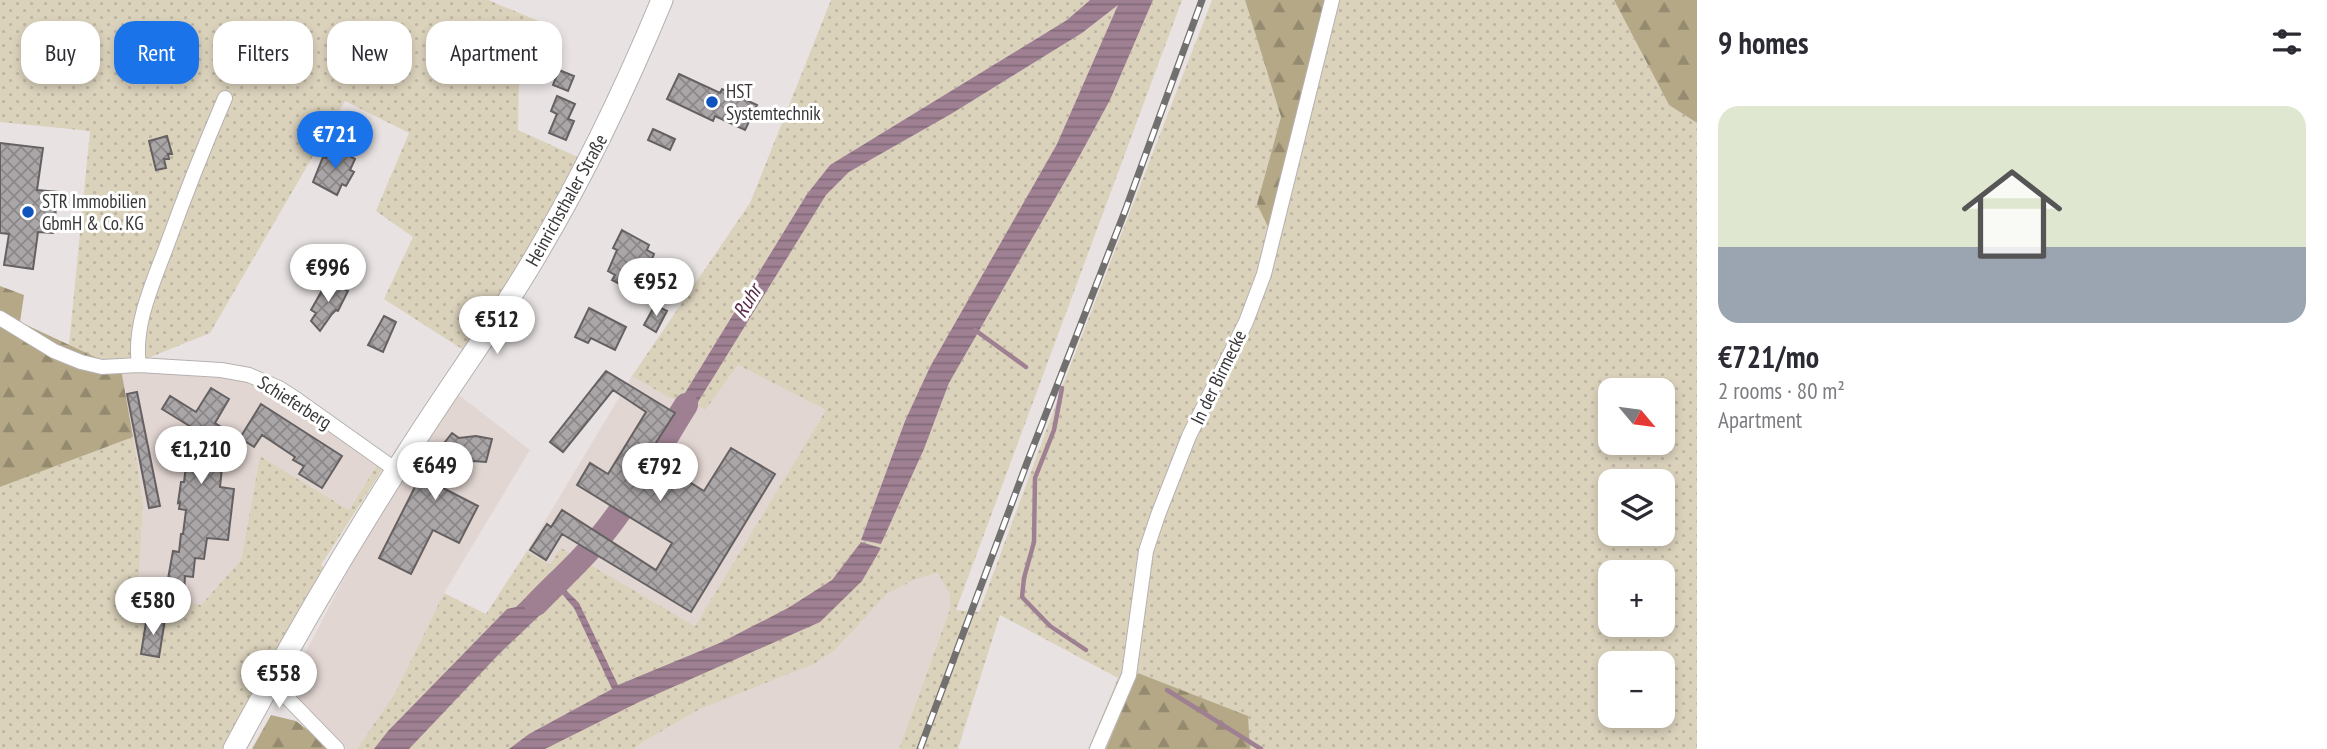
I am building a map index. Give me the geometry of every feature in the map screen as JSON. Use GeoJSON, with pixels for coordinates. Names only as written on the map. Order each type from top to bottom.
{"type":"FeatureCollection","features":[{"type":"Feature","properties":{"kind":"main road","name":"Heinrichsthaler Straße"},"geometry":{"type":"LineString","coordinates":[[234,749],[346,550],[518,285],[563,209],[613,113],[662,0]]}},
{"type":"Feature","properties":{"kind":"street","name":"In der Birmecke"},"geometry":{"type":"LineString","coordinates":[[1097,749],[1129,675],[1146,551],[1158,515],[1189,436],[1246,322],[1264,274],[1332,0]]}},
{"type":"Feature","properties":{"kind":"street"},"geometry":{"type":"LineString","coordinates":[[139,365],[137,340],[149,297],[186,194],[225,98]]}},
{"type":"Feature","properties":{"kind":"street","name":"Schieferberg"},"geometry":{"type":"LineString","coordinates":[[0,318],[54,351],[102,367],[139,365],[221,370],[263,380],[296,399],[396,470]]}},
{"type":"Feature","properties":{"kind":"street"},"geometry":{"type":"LineString","coordinates":[[271,681],[337,749]]}},
{"type":"Feature","properties":{"kind":"shaded area"},"geometry":{"type":"Polygon","coordinates":[[[0,0],[488,0],[539,21],[426,21],[426,84],[519,84],[518,130],[580,158],[526,260],[465,351],[384,299],[413,237],[376,211],[409,133],[345,101],[210,333],[121,369],[69,345],[90,131],[0,122],[0,0]]]}},
{"type":"Feature","properties":{"kind":"shaded area"},"geometry":{"type":"Polygon","coordinates":[[[831,0],[1090,0],[1067,20],[830,165],[807,194],[680,401],[670,398],[632,376],[750,203],[831,0]]]}},
{"type":"Feature","properties":{"kind":"shaded area"},"geometry":{"type":"Polygon","coordinates":[[[1153,0],[1182,0],[956,610],[979,612],[1066,377],[1212,0],[1245,0],[1281,117],[1257,204],[1335,0],[1614,0],[1669,105],[1697,123],[1697,749],[1250,749],[1247,716],[1138,673],[1106,749],[1088,749],[1118,678],[1000,615],[958,749],[899,749],[950,609],[950,595],[938,573],[914,580],[887,594],[835,650],[814,664],[700,709],[634,749],[357,749],[395,693],[444,593],[486,614],[527,551],[550,565],[561,548],[695,626],[826,410],[738,365],[706,409],[695,406],[826,195],[849,172],[951,114],[1082,33],[1119,4],[1057,144],[905,421],[861,540],[881,544],[924,449],[949,383],[1110,100],[1153,0]]]}},
{"type":"Feature","properties":{"kind":"shaded area"},"geometry":{"type":"Polygon","coordinates":[[[738,365],[826,410],[695,626],[561,549],[550,565],[527,551],[632,376],[680,401],[666,429],[677,436],[695,406],[706,409],[738,365]]]}},
{"type":"Feature","properties":{"kind":"shaded area"},"geometry":{"type":"Polygon","coordinates":[[[121,369],[243,375],[294,401],[379,462],[349,510],[260,456],[241,560],[201,605],[138,592],[143,503],[121,369]]]}},
{"type":"Feature","properties":{"kind":"shaded area"},"geometry":{"type":"Polygon","coordinates":[[[459,395],[530,450],[444,593],[395,693],[357,749],[347,749],[293,696],[290,682],[400,471],[459,395]]]}},
{"type":"Feature","properties":{"kind":"shaded area"},"geometry":{"type":"Polygon","coordinates":[[[133,437],[143,503],[138,592],[201,605],[241,560],[260,456],[349,510],[379,462],[382,470],[321,565],[325,569],[223,749],[0,749],[0,487],[133,437]]]}},
{"type":"Feature","properties":{"kind":"shaded area"},"geometry":{"type":"Polygon","coordinates":[[[939,573],[950,595],[950,609],[899,749],[634,749],[700,709],[814,664],[835,650],[887,594],[914,580],[939,573]]]}},
{"type":"Feature","properties":{"kind":"green space"},"geometry":{"type":"Polygon","coordinates":[[[1245,0],[1335,0],[1270,231],[1257,204],[1281,117],[1245,0]]]}},
{"type":"Feature","properties":{"kind":"green space"},"geometry":{"type":"Polygon","coordinates":[[[1614,0],[1697,0],[1697,123],[1669,105],[1614,0]]]}},
{"type":"Feature","properties":{"kind":"green space"},"geometry":{"type":"Polygon","coordinates":[[[0,286],[24,295],[20,322],[121,369],[133,437],[0,487],[0,286]]]}},
{"type":"Feature","properties":{"kind":"green space"},"geometry":{"type":"Polygon","coordinates":[[[1138,673],[1248,716],[1250,749],[1106,749],[1138,673]]]}},
{"type":"Feature","properties":{"kind":"green space"},"geometry":{"type":"Polygon","coordinates":[[[271,715],[296,721],[332,749],[252,749],[271,715]]]}},
{"type":"Feature","properties":{"kind":"water"},"geometry":{"type":"Polygon","coordinates":[[[1090,0],[1153,0],[1110,100],[949,383],[924,449],[881,544],[861,540],[905,421],[930,367],[1057,144],[1118,5],[1082,33],[951,114],[849,172],[826,195],[677,436],[666,430],[680,401],[807,194],[830,165],[1067,20],[1090,0]]]}},
{"type":"Feature","properties":{"kind":"water"},"geometry":{"type":"Polygon","coordinates":[[[861,542],[881,548],[862,581],[820,622],[639,702],[545,749],[509,749],[529,734],[612,689],[574,608],[562,594],[500,653],[409,749],[374,749],[388,731],[507,609],[516,607],[552,572],[568,587],[566,590],[579,603],[618,685],[722,642],[788,608],[832,580],[861,542]]]}},
{"type":"Feature","properties":{"kind":"building"},"geometry":{"type":"Polygon","coordinates":[[[562,71],[574,76],[568,91],[553,85],[562,84],[562,71]]]}},
{"type":"Feature","properties":{"kind":"building","name":"HST Systemtechnik"},"geometry":{"type":"Polygon","coordinates":[[[679,74],[720,93],[722,89],[757,105],[745,130],[715,116],[713,121],[667,99],[679,74]]]}},
{"type":"Feature","properties":{"kind":"building"},"geometry":{"type":"Polygon","coordinates":[[[557,96],[575,104],[568,119],[574,121],[566,140],[549,133],[557,114],[551,111],[557,96]]]}},
{"type":"Feature","properties":{"kind":"building"},"geometry":{"type":"Polygon","coordinates":[[[653,129],[675,139],[670,150],[648,140],[653,129]]]}},
{"type":"Feature","properties":{"kind":"building"},"geometry":{"type":"Polygon","coordinates":[[[167,136],[172,154],[168,154],[169,159],[164,159],[166,168],[156,170],[149,141],[167,136]]]}},
{"type":"Feature","properties":{"kind":"building","name":"STR Immobilien GbmH & Co. KG"},"geometry":{"type":"Polygon","coordinates":[[[0,143],[43,148],[37,190],[58,192],[53,233],[38,232],[33,269],[4,265],[9,234],[0,233],[0,143]]]}},
{"type":"Feature","properties":{"kind":"building"},"geometry":{"type":"Polygon","coordinates":[[[332,147],[355,159],[350,170],[354,172],[346,186],[342,184],[337,195],[313,182],[323,157],[326,158],[332,147]]]}},
{"type":"Feature","properties":{"kind":"building"},"geometry":{"type":"Polygon","coordinates":[[[622,230],[649,245],[647,250],[654,254],[645,277],[654,282],[649,292],[628,281],[626,287],[612,280],[615,275],[608,271],[617,250],[613,248],[622,230]]]}},
{"type":"Feature","properties":{"kind":"building"},"geometry":{"type":"Polygon","coordinates":[[[331,282],[348,291],[338,311],[332,314],[320,331],[311,321],[316,313],[311,310],[324,287],[327,289],[331,282]]]}},
{"type":"Feature","properties":{"kind":"building"},"geometry":{"type":"Polygon","coordinates":[[[655,305],[667,311],[656,332],[644,325],[655,305]]]}},
{"type":"Feature","properties":{"kind":"building"},"geometry":{"type":"Polygon","coordinates":[[[589,308],[626,327],[615,350],[591,338],[588,343],[575,337],[589,308]]]}},
{"type":"Feature","properties":{"kind":"building"},"geometry":{"type":"Polygon","coordinates":[[[384,316],[396,322],[383,352],[368,345],[384,316]]]}},
{"type":"Feature","properties":{"kind":"building"},"geometry":{"type":"Polygon","coordinates":[[[606,371],[675,413],[636,474],[654,485],[665,467],[704,491],[731,448],[775,474],[691,612],[562,534],[546,560],[530,550],[547,524],[551,527],[562,510],[656,570],[672,543],[577,485],[590,463],[608,474],[646,412],[613,390],[563,452],[550,442],[606,371]]]}},
{"type":"Feature","properties":{"kind":"building"},"geometry":{"type":"Polygon","coordinates":[[[211,388],[229,399],[215,423],[226,430],[220,487],[234,489],[228,540],[207,538],[204,559],[195,558],[193,577],[185,576],[184,592],[166,590],[173,551],[179,552],[183,534],[186,510],[179,509],[180,502],[178,503],[181,482],[184,482],[191,427],[162,409],[170,396],[196,412],[211,388]]]}},
{"type":"Feature","properties":{"kind":"building"},"geometry":{"type":"Polygon","coordinates":[[[137,392],[160,506],[149,508],[127,394],[137,392]]]}},
{"type":"Feature","properties":{"kind":"building"},"geometry":{"type":"Polygon","coordinates":[[[261,404],[342,456],[322,488],[299,474],[304,466],[293,460],[295,457],[262,435],[254,447],[240,438],[261,404]]]}},
{"type":"Feature","properties":{"kind":"building"},"geometry":{"type":"Polygon","coordinates":[[[452,433],[459,438],[476,436],[492,439],[486,462],[472,461],[463,472],[454,466],[439,486],[478,506],[459,543],[433,530],[411,574],[379,558],[420,477],[414,473],[416,464],[445,442],[452,433]]]}},
{"type":"Feature","properties":{"kind":"building"},"geometry":{"type":"Polygon","coordinates":[[[147,616],[165,619],[159,657],[141,654],[147,616]]]}},
{"type":"Feature","properties":{"kind":"waterway"},"geometry":{"type":"LineString","coordinates":[[975,330],[1026,367]]}},
{"type":"Feature","properties":{"kind":"waterway"},"geometry":{"type":"LineString","coordinates":[[1062,388],[1054,430],[1035,478],[1034,542],[1022,597],[1050,626],[1086,650]]}},
{"type":"Feature","properties":{"kind":"waterway","name":"Ruhr"},"geometry":{"type":"LineString","coordinates":[[536,604],[583,557],[610,525],[686,405]]}},
{"type":"Feature","properties":{"kind":"waterway"},"geometry":{"type":"LineString","coordinates":[[1167,690],[1261,749]]}},
{"type":"Feature","properties":{"kind":"railway"},"geometry":{"type":"LineString","coordinates":[[920,749],[1125,211],[1202,0]]}},
{"type":"Feature","properties":{"kind":"place","name":"HST Systemtechnik"},"geometry":{"type":"Point","coordinates":[712,102]}},
{"type":"Feature","properties":{"kind":"place","name":"STR Immobilien GbmH & Co. KG"},"geometry":{"type":"Point","coordinates":[28,212]}}]}
